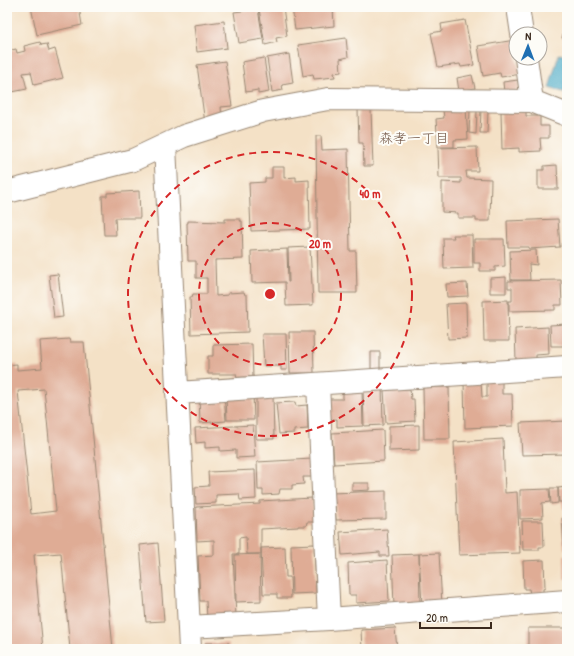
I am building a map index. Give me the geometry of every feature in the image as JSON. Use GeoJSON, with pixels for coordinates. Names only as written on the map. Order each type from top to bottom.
{"type":"FeatureCollection","features":[{"type":"Feature","properties":{"kind":"street"},"geometry":{"type":"LineString","coordinates":[[518,7],[521,26]]}},
{"type":"Feature","properties":{"kind":"street"},"geometry":{"type":"LineString","coordinates":[[527,66],[532,101]]}},
{"type":"Feature","properties":{"kind":"street"},"geometry":{"type":"LineString","coordinates":[[7,192],[133,160],[184,136],[263,111],[328,99],[532,101],[567,115]]}},
{"type":"Feature","properties":{"kind":"street"},"geometry":{"type":"LineString","coordinates":[[165,146],[190,649]]}},
{"type":"Feature","properties":{"kind":"street"},"geometry":{"type":"LineString","coordinates":[[177,392],[567,367]]}},
{"type":"Feature","properties":{"kind":"street"},"geometry":{"type":"LineString","coordinates":[[318,384],[328,619]]}},
{"type":"Feature","properties":{"kind":"street"},"geometry":{"type":"LineString","coordinates":[[189,627],[328,619],[567,601]]}},
{"type":"Feature","properties":{"kind":"water"},"geometry":{"type":"Polygon","coordinates":[[[559,54],[567,56],[567,93],[549,88],[559,54]]]}},
{"type":"Feature","properties":{"kind":"building"},"geometry":{"type":"Polygon","coordinates":[[[31,7],[79,7],[82,25],[37,35],[31,7]]]}},
{"type":"Feature","properties":{"kind":"building"},"geometry":{"type":"Polygon","coordinates":[[[283,7],[287,36],[276,38],[277,42],[265,45],[259,9],[283,7]]]}},
{"type":"Feature","properties":{"kind":"building"},"geometry":{"type":"Polygon","coordinates":[[[292,7],[333,7],[334,26],[295,30],[292,7]]]}},
{"type":"Feature","properties":{"kind":"building"},"geometry":{"type":"Polygon","coordinates":[[[258,9],[263,39],[239,43],[234,12],[258,9]]]}},
{"type":"Feature","properties":{"kind":"building"},"geometry":{"type":"Polygon","coordinates":[[[465,20],[474,65],[461,67],[460,64],[438,67],[431,33],[442,31],[441,24],[465,20]]]}},
{"type":"Feature","properties":{"kind":"building"},"geometry":{"type":"Polygon","coordinates":[[[224,21],[227,48],[197,52],[194,25],[224,21]]]}},
{"type":"Feature","properties":{"kind":"building"},"geometry":{"type":"Polygon","coordinates":[[[566,21],[567,22],[567,40],[562,38],[566,21]]]}},
{"type":"Feature","properties":{"kind":"building"},"geometry":{"type":"Polygon","coordinates":[[[346,38],[348,57],[340,59],[341,72],[334,73],[335,77],[314,79],[313,74],[303,76],[298,45],[346,38]]]}},
{"type":"Feature","properties":{"kind":"building"},"geometry":{"type":"Polygon","coordinates":[[[508,41],[508,66],[518,66],[521,74],[501,77],[500,73],[483,76],[478,46],[508,41]]]}},
{"type":"Feature","properties":{"kind":"building"},"geometry":{"type":"Polygon","coordinates":[[[40,42],[41,45],[47,44],[49,51],[55,49],[63,78],[34,85],[31,72],[23,73],[27,89],[7,93],[7,51],[16,49],[17,53],[25,51],[24,46],[40,42]]]}},
{"type":"Feature","properties":{"kind":"building"},"geometry":{"type":"Polygon","coordinates":[[[289,54],[293,83],[282,85],[283,90],[272,92],[267,58],[289,54]]]}},
{"type":"Feature","properties":{"kind":"building"},"geometry":{"type":"Polygon","coordinates":[[[264,58],[269,92],[258,94],[258,90],[246,92],[242,62],[264,58]]]}},
{"type":"Feature","properties":{"kind":"building"},"geometry":{"type":"Polygon","coordinates":[[[225,61],[232,106],[221,107],[222,118],[205,123],[197,65],[225,61]]]}},
{"type":"Feature","properties":{"kind":"building"},"geometry":{"type":"Polygon","coordinates":[[[472,75],[475,88],[459,91],[457,78],[472,75]]]}},
{"type":"Feature","properties":{"kind":"building"},"geometry":{"type":"Polygon","coordinates":[[[518,80],[519,90],[504,92],[503,82],[518,80]]]}},
{"type":"Feature","properties":{"kind":"building"},"geometry":{"type":"Polygon","coordinates":[[[466,108],[468,139],[454,140],[454,147],[438,147],[436,119],[444,118],[443,110],[466,108]]]}},
{"type":"Feature","properties":{"kind":"building"},"geometry":{"type":"Polygon","coordinates":[[[358,110],[371,110],[373,166],[364,166],[363,143],[359,143],[358,110]]]}},
{"type":"Feature","properties":{"kind":"building"},"geometry":{"type":"Polygon","coordinates":[[[481,110],[488,111],[487,133],[480,133],[481,110]]]}},
{"type":"Feature","properties":{"kind":"building"},"geometry":{"type":"Polygon","coordinates":[[[470,111],[477,111],[476,134],[469,133],[470,111]]]}},
{"type":"Feature","properties":{"kind":"building"},"geometry":{"type":"Polygon","coordinates":[[[526,111],[526,116],[540,116],[540,126],[549,126],[549,138],[540,138],[541,151],[519,152],[519,148],[502,149],[501,112],[526,111]]]}},
{"type":"Feature","properties":{"kind":"building"},"geometry":{"type":"Polygon","coordinates":[[[316,136],[321,136],[322,150],[348,149],[350,251],[356,251],[357,293],[318,293],[316,136]]]}},
{"type":"Feature","properties":{"kind":"building"},"geometry":{"type":"Polygon","coordinates":[[[477,147],[478,171],[466,171],[467,178],[491,179],[490,221],[476,221],[476,218],[458,218],[458,213],[442,212],[442,182],[461,183],[461,178],[439,178],[438,148],[477,147]]]}},
{"type":"Feature","properties":{"kind":"building"},"geometry":{"type":"Polygon","coordinates":[[[557,165],[558,189],[538,189],[538,170],[544,170],[544,166],[557,165]]]}},
{"type":"Feature","properties":{"kind":"building"},"geometry":{"type":"Polygon","coordinates":[[[272,167],[284,167],[284,178],[296,177],[296,181],[309,180],[310,229],[251,231],[249,183],[265,182],[265,178],[272,178],[272,167]]]}},
{"type":"Feature","properties":{"kind":"building"},"geometry":{"type":"Polygon","coordinates":[[[139,191],[140,218],[115,218],[116,235],[104,235],[102,196],[107,196],[107,193],[139,191]]]}},
{"type":"Feature","properties":{"kind":"building"},"geometry":{"type":"Polygon","coordinates":[[[225,219],[241,219],[240,221],[242,221],[243,259],[215,260],[216,296],[228,295],[228,293],[244,292],[245,295],[247,295],[248,332],[191,334],[190,297],[192,297],[193,294],[207,294],[207,278],[196,278],[196,261],[188,261],[187,223],[188,221],[225,222],[225,219]]]}},
{"type":"Feature","properties":{"kind":"building"},"geometry":{"type":"Polygon","coordinates":[[[558,219],[560,247],[529,249],[529,247],[508,247],[507,221],[558,219]]]}},
{"type":"Feature","properties":{"kind":"building"},"geometry":{"type":"Polygon","coordinates":[[[453,235],[472,235],[473,268],[444,269],[443,238],[454,238],[453,235]]]}},
{"type":"Feature","properties":{"kind":"building"},"geometry":{"type":"Polygon","coordinates":[[[474,239],[504,239],[505,266],[495,267],[495,271],[480,271],[480,263],[474,263],[474,239]]]}},
{"type":"Feature","properties":{"kind":"building"},"geometry":{"type":"Polygon","coordinates":[[[310,247],[313,305],[286,306],[285,282],[252,283],[251,251],[287,249],[289,282],[288,248],[310,247]]]}},
{"type":"Feature","properties":{"kind":"building"},"geometry":{"type":"Polygon","coordinates":[[[536,250],[537,265],[529,264],[530,280],[511,280],[510,251],[536,250]]]}},
{"type":"Feature","properties":{"kind":"building"},"geometry":{"type":"Polygon","coordinates":[[[58,274],[63,317],[54,318],[49,275],[58,274]]]}},
{"type":"Feature","properties":{"kind":"building"},"geometry":{"type":"Polygon","coordinates":[[[506,277],[506,293],[490,293],[490,278],[506,277]]]}},
{"type":"Feature","properties":{"kind":"building"},"geometry":{"type":"Polygon","coordinates":[[[561,280],[562,305],[555,305],[555,310],[509,311],[509,301],[512,301],[512,288],[508,288],[508,281],[561,280]]]}},
{"type":"Feature","properties":{"kind":"building"},"geometry":{"type":"Polygon","coordinates":[[[467,283],[468,296],[447,297],[446,284],[467,283]]]}},
{"type":"Feature","properties":{"kind":"building"},"geometry":{"type":"Polygon","coordinates":[[[508,300],[509,341],[484,341],[483,301],[508,300]]]}},
{"type":"Feature","properties":{"kind":"building"},"geometry":{"type":"Polygon","coordinates":[[[466,303],[467,338],[448,339],[446,304],[466,303]]]}},
{"type":"Feature","properties":{"kind":"building"},"geometry":{"type":"Polygon","coordinates":[[[566,324],[567,346],[551,346],[550,325],[566,324]]]}},
{"type":"Feature","properties":{"kind":"building"},"geometry":{"type":"Polygon","coordinates":[[[548,327],[549,354],[536,355],[536,360],[516,361],[515,329],[548,327]]]}},
{"type":"Feature","properties":{"kind":"building"},"geometry":{"type":"Polygon","coordinates":[[[289,332],[313,332],[314,373],[290,373],[289,332]]]}},
{"type":"Feature","properties":{"kind":"building"},"geometry":{"type":"Polygon","coordinates":[[[262,334],[286,334],[287,370],[281,370],[281,366],[264,366],[262,334]]]}},
{"type":"Feature","properties":{"kind":"building"},"geometry":{"type":"Polygon","coordinates":[[[69,339],[70,342],[84,342],[113,649],[70,649],[61,553],[34,555],[43,649],[7,649],[7,365],[17,364],[17,370],[42,368],[40,341],[69,339]],[[44,389],[18,391],[31,514],[56,511],[44,389]]]}},
{"type":"Feature","properties":{"kind":"building"},"geometry":{"type":"Polygon","coordinates":[[[252,344],[253,378],[236,378],[237,374],[208,374],[208,356],[213,356],[213,345],[252,344]]]}},
{"type":"Feature","properties":{"kind":"building"},"geometry":{"type":"Polygon","coordinates":[[[371,352],[380,352],[380,372],[371,372],[371,352]]]}},
{"type":"Feature","properties":{"kind":"building"},"geometry":{"type":"Polygon","coordinates":[[[502,380],[502,394],[512,394],[513,426],[465,428],[464,382],[481,382],[482,397],[487,397],[487,381],[502,380]]]}},
{"type":"Feature","properties":{"kind":"building"},"geometry":{"type":"Polygon","coordinates":[[[382,386],[383,425],[364,426],[363,387],[382,386]]]}},
{"type":"Feature","properties":{"kind":"building"},"geometry":{"type":"Polygon","coordinates":[[[423,387],[449,387],[450,439],[424,439],[423,387]]]}},
{"type":"Feature","properties":{"kind":"building"},"geometry":{"type":"Polygon","coordinates":[[[410,389],[411,399],[414,399],[415,421],[386,423],[384,390],[410,389]]]}},
{"type":"Feature","properties":{"kind":"building"},"geometry":{"type":"Polygon","coordinates":[[[362,391],[363,426],[337,427],[337,419],[326,420],[325,399],[343,399],[343,392],[362,391]]]}},
{"type":"Feature","properties":{"kind":"building"},"geometry":{"type":"Polygon","coordinates":[[[253,393],[254,420],[227,420],[226,394],[253,393]]]}},
{"type":"Feature","properties":{"kind":"building"},"geometry":{"type":"Polygon","coordinates":[[[224,394],[226,421],[200,423],[199,396],[224,394]]]}},
{"type":"Feature","properties":{"kind":"building"},"geometry":{"type":"Polygon","coordinates":[[[256,395],[273,395],[274,439],[256,439],[256,395]]]}},
{"type":"Feature","properties":{"kind":"building"},"geometry":{"type":"Polygon","coordinates":[[[295,402],[296,406],[307,405],[308,429],[294,430],[294,433],[279,434],[276,403],[295,402]]]}},
{"type":"Feature","properties":{"kind":"building"},"geometry":{"type":"Polygon","coordinates":[[[567,421],[567,454],[522,455],[520,423],[567,421]]]}},
{"type":"Feature","properties":{"kind":"building"},"geometry":{"type":"Polygon","coordinates":[[[253,425],[255,457],[236,458],[236,450],[220,451],[220,447],[205,448],[205,442],[196,443],[195,428],[253,425]]]}},
{"type":"Feature","properties":{"kind":"building"},"geometry":{"type":"Polygon","coordinates":[[[419,425],[419,450],[389,451],[389,426],[419,425]]]}},
{"type":"Feature","properties":{"kind":"building"},"geometry":{"type":"Polygon","coordinates":[[[383,430],[384,461],[334,464],[332,433],[383,430]]]}},
{"type":"Feature","properties":{"kind":"building"},"geometry":{"type":"Polygon","coordinates":[[[503,439],[505,493],[517,492],[520,553],[459,555],[454,442],[503,439]]]}},
{"type":"Feature","properties":{"kind":"building"},"geometry":{"type":"Polygon","coordinates":[[[312,459],[312,477],[303,477],[304,484],[292,485],[292,489],[280,489],[279,494],[263,495],[263,490],[258,490],[257,462],[312,459]]]}},
{"type":"Feature","properties":{"kind":"building"},"geometry":{"type":"Polygon","coordinates":[[[255,470],[256,499],[240,500],[239,494],[216,495],[216,503],[196,504],[195,487],[209,486],[208,472],[255,470]]]}},
{"type":"Feature","properties":{"kind":"building"},"geometry":{"type":"Polygon","coordinates":[[[352,483],[369,483],[369,490],[352,491],[352,483]]]}},
{"type":"Feature","properties":{"kind":"building"},"geometry":{"type":"Polygon","coordinates":[[[567,487],[567,508],[563,509],[562,502],[559,502],[558,488],[567,487]]]}},
{"type":"Feature","properties":{"kind":"building"},"geometry":{"type":"Polygon","coordinates":[[[550,488],[558,488],[558,503],[551,504],[550,488]]]}},
{"type":"Feature","properties":{"kind":"building"},"geometry":{"type":"Polygon","coordinates":[[[549,489],[550,502],[542,503],[543,518],[520,519],[520,490],[549,489]]]}},
{"type":"Feature","properties":{"kind":"building"},"geometry":{"type":"Polygon","coordinates":[[[386,491],[386,519],[336,520],[335,502],[331,503],[331,493],[386,491]]]}},
{"type":"Feature","properties":{"kind":"building"},"geometry":{"type":"Polygon","coordinates":[[[312,498],[314,522],[307,522],[306,526],[261,529],[261,554],[247,554],[246,537],[239,538],[239,554],[233,554],[236,617],[207,619],[206,601],[200,601],[198,556],[214,555],[214,540],[197,541],[196,507],[260,504],[260,501],[312,498]]]}},
{"type":"Feature","properties":{"kind":"building"},"geometry":{"type":"Polygon","coordinates":[[[567,517],[567,549],[564,549],[562,518],[567,517]]]}},
{"type":"Feature","properties":{"kind":"building"},"geometry":{"type":"Polygon","coordinates":[[[522,521],[543,521],[544,547],[539,547],[539,550],[523,550],[522,521]]]}},
{"type":"Feature","properties":{"kind":"building"},"geometry":{"type":"Polygon","coordinates":[[[387,529],[389,556],[380,556],[380,552],[342,555],[340,532],[387,529]]]}},
{"type":"Feature","properties":{"kind":"building"},"geometry":{"type":"Polygon","coordinates":[[[158,543],[164,621],[146,622],[140,545],[158,543]]]}},
{"type":"Feature","properties":{"kind":"building"},"geometry":{"type":"Polygon","coordinates":[[[314,544],[316,593],[292,594],[291,545],[314,544]]]}},
{"type":"Feature","properties":{"kind":"building"},"geometry":{"type":"Polygon","coordinates":[[[285,547],[286,577],[290,577],[291,598],[277,598],[277,594],[263,594],[261,548],[285,547]]]}},
{"type":"Feature","properties":{"kind":"building"},"geometry":{"type":"Polygon","coordinates":[[[439,553],[442,605],[422,605],[419,554],[439,553]]]}},
{"type":"Feature","properties":{"kind":"building"},"geometry":{"type":"Polygon","coordinates":[[[260,554],[261,601],[236,602],[235,555],[260,554]]]}},
{"type":"Feature","properties":{"kind":"building"},"geometry":{"type":"Polygon","coordinates":[[[419,554],[420,606],[394,606],[392,555],[419,554]]]}},
{"type":"Feature","properties":{"kind":"building"},"geometry":{"type":"Polygon","coordinates":[[[564,555],[567,555],[567,579],[564,579],[564,555]]]}},
{"type":"Feature","properties":{"kind":"building"},"geometry":{"type":"Polygon","coordinates":[[[387,560],[389,601],[356,603],[356,595],[349,595],[348,563],[387,560]]]}},
{"type":"Feature","properties":{"kind":"building"},"geometry":{"type":"Polygon","coordinates":[[[544,560],[545,588],[543,589],[543,593],[530,594],[529,589],[524,589],[523,561],[544,560]]]}},
{"type":"Feature","properties":{"kind":"building"},"geometry":{"type":"Polygon","coordinates":[[[395,628],[397,649],[362,649],[361,630],[395,628]]]}},
{"type":"Feature","properties":{"kind":"building"},"geometry":{"type":"Polygon","coordinates":[[[528,628],[567,628],[567,649],[528,649],[528,628]]]}},
{"type":"Feature","properties":{"kind":"building"},"geometry":{"type":"Polygon","coordinates":[[[205,643],[229,643],[229,649],[205,649],[205,643]]]}},
{"type":"Feature","properties":{"kind":"district","name":"森孝一丁目"},"geometry":{"type":"Point","coordinates":[414,138]}}]}
